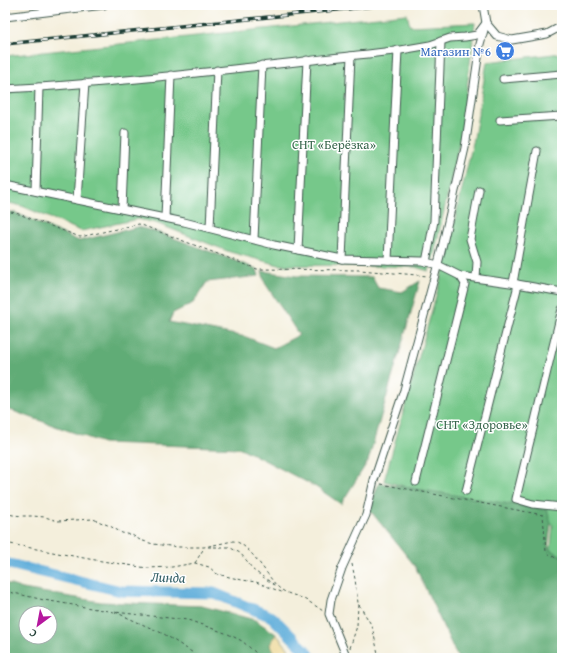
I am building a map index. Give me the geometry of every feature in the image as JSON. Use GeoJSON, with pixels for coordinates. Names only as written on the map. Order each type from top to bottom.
{"type":"FeatureCollection","features":[{"type":"Feature","properties":{"kind":"street"},"geometry":{"type":"LineString","coordinates":[[5,17],[104,5]]}},
{"type":"Feature","properties":{"kind":"street"},"geometry":{"type":"LineString","coordinates":[[348,654],[329,614],[331,600],[342,568],[366,515],[373,482],[404,390],[438,265],[465,148],[480,44],[486,23],[483,5]]}},
{"type":"Feature","properties":{"kind":"street"},"geometry":{"type":"LineString","coordinates":[[486,23],[497,36],[512,40],[547,34],[562,26]]}},
{"type":"Feature","properties":{"kind":"street"},"geometry":{"type":"LineString","coordinates":[[5,89],[171,75],[398,50],[430,45],[450,38],[477,35],[486,23]]}},
{"type":"Feature","properties":{"kind":"street"},"geometry":{"type":"LineString","coordinates":[[426,262],[434,221],[441,41]]}},
{"type":"Feature","properties":{"kind":"street"},"geometry":{"type":"LineString","coordinates":[[388,260],[398,50]]}},
{"type":"Feature","properties":{"kind":"street"},"geometry":{"type":"LineString","coordinates":[[342,259],[351,56]]}},
{"type":"Feature","properties":{"kind":"street"},"geometry":{"type":"LineString","coordinates":[[298,250],[307,60]]}},
{"type":"Feature","properties":{"kind":"street"},"geometry":{"type":"LineString","coordinates":[[254,239],[262,65]]}},
{"type":"Feature","properties":{"kind":"street"},"geometry":{"type":"LineString","coordinates":[[210,228],[217,70]]}},
{"type":"Feature","properties":{"kind":"street"},"geometry":{"type":"LineString","coordinates":[[503,79],[562,74]]}},
{"type":"Feature","properties":{"kind":"street"},"geometry":{"type":"LineString","coordinates":[[165,218],[171,75]]}},
{"type":"Feature","properties":{"kind":"street"},"geometry":{"type":"LineString","coordinates":[[77,200],[85,83]]}},
{"type":"Feature","properties":{"kind":"street"},"geometry":{"type":"LineString","coordinates":[[36,191],[39,87]]}},
{"type":"Feature","properties":{"kind":"street"},"geometry":{"type":"LineString","coordinates":[[500,120],[562,116]]}},
{"type":"Feature","properties":{"kind":"street"},"geometry":{"type":"LineString","coordinates":[[122,209],[125,133]]}},
{"type":"Feature","properties":{"kind":"street"},"geometry":{"type":"LineString","coordinates":[[466,491],[517,289],[515,284],[537,151]]}},
{"type":"Feature","properties":{"kind":"street"},"geometry":{"type":"LineString","coordinates":[[5,185],[165,218],[342,259],[422,261],[438,265],[460,276],[562,292]]}},
{"type":"Feature","properties":{"kind":"street"},"geometry":{"type":"LineString","coordinates":[[476,278],[476,262],[470,239],[479,190]]}},
{"type":"Feature","properties":{"kind":"street"},"geometry":{"type":"LineString","coordinates":[[416,482],[465,284],[460,276]]}},
{"type":"Feature","properties":{"kind":"street"},"geometry":{"type":"LineString","coordinates":[[562,309],[516,500],[533,504],[562,507]]}},
{"type":"Feature","properties":{"kind":"path"},"geometry":{"type":"LineString","coordinates":[[5,211],[16,213],[80,236],[139,224],[257,269],[360,270],[435,276]]}},
{"type":"Feature","properties":{"kind":"path"},"geometry":{"type":"LineString","coordinates":[[373,482],[543,515],[546,552],[562,562]]}},
{"type":"Feature","properties":{"kind":"path"},"geometry":{"type":"LineString","coordinates":[[5,513],[45,517],[58,521],[93,519],[122,533],[132,535],[140,540],[153,544],[178,547],[228,547],[240,553],[257,574],[290,595]]}},
{"type":"Feature","properties":{"kind":"path"},"geometry":{"type":"LineString","coordinates":[[195,563],[204,547],[237,541],[251,553],[278,587]]}},
{"type":"Feature","properties":{"kind":"path"},"geometry":{"type":"LineString","coordinates":[[5,543],[147,568],[172,567],[195,563],[209,567],[217,574],[256,582],[290,595],[300,597],[329,614]]}},
{"type":"Feature","properties":{"kind":"path"},"geometry":{"type":"LineString","coordinates":[[348,654],[357,626],[358,604],[355,579],[349,553]]}},
{"type":"Feature","properties":{"kind":"path"},"geometry":{"type":"LineString","coordinates":[[5,591],[44,600],[114,612],[188,620],[228,634],[242,641],[262,658]]}},
{"type":"Feature","properties":{"kind":"path"},"geometry":{"type":"LineString","coordinates":[[358,604],[372,626],[379,658]]}},
{"type":"Feature","properties":{"kind":"path"},"geometry":{"type":"LineString","coordinates":[[114,612],[164,634],[201,658]]}},
{"type":"Feature","properties":{"kind":"green space","name":"СНТ «Берёзка»"},"geometry":{"type":"Polygon","coordinates":[[[407,14],[410,26],[475,23],[461,135],[434,255],[429,271],[415,267],[279,265],[230,252],[156,223],[138,219],[81,231],[22,206],[5,202],[5,56],[407,14]]]}},
{"type":"Feature","properties":{"kind":"green space","name":"СНТ «Здоровье»"},"geometry":{"type":"Polygon","coordinates":[[[562,53],[562,560],[550,556],[553,525],[384,481],[443,271],[474,138],[487,62],[562,53]]]}},
{"type":"Feature","properties":{"kind":"green space"},"geometry":{"type":"Polygon","coordinates":[[[5,211],[16,213],[79,241],[138,227],[160,233],[257,269],[259,276],[207,282],[193,303],[173,313],[169,322],[246,337],[274,348],[299,335],[265,283],[262,271],[296,276],[372,277],[378,288],[402,292],[420,281],[368,461],[341,504],[316,487],[241,448],[103,443],[5,409],[5,211]]]}},
{"type":"Feature","properties":{"kind":"green space"},"geometry":{"type":"Polygon","coordinates":[[[379,483],[547,510],[551,523],[548,548],[562,556],[562,658],[458,658],[415,566],[369,509],[379,483]]]}},
{"type":"Feature","properties":{"kind":"green space"},"geometry":{"type":"Polygon","coordinates":[[[5,583],[23,589],[101,602],[202,606],[255,620],[276,634],[270,645],[279,658],[5,658],[5,583]]]}},
{"type":"Feature","properties":{"kind":"sand"},"geometry":{"type":"Polygon","coordinates":[[[276,634],[288,648],[290,658],[279,658],[270,645],[276,634]]]}},
{"type":"Feature","properties":{"kind":"waterway","name":"Линда"},"geometry":{"type":"LineString","coordinates":[[5,563],[121,591],[214,593],[272,617],[308,653],[311,658]]}},
{"type":"Feature","properties":{"kind":"railway"},"geometry":{"type":"LineString","coordinates":[[5,44],[385,5]]}},
{"type":"Feature","properties":{"kind":"place","name":"Магазин №6"},"geometry":{"type":"Point","coordinates":[505,51]}}]}
